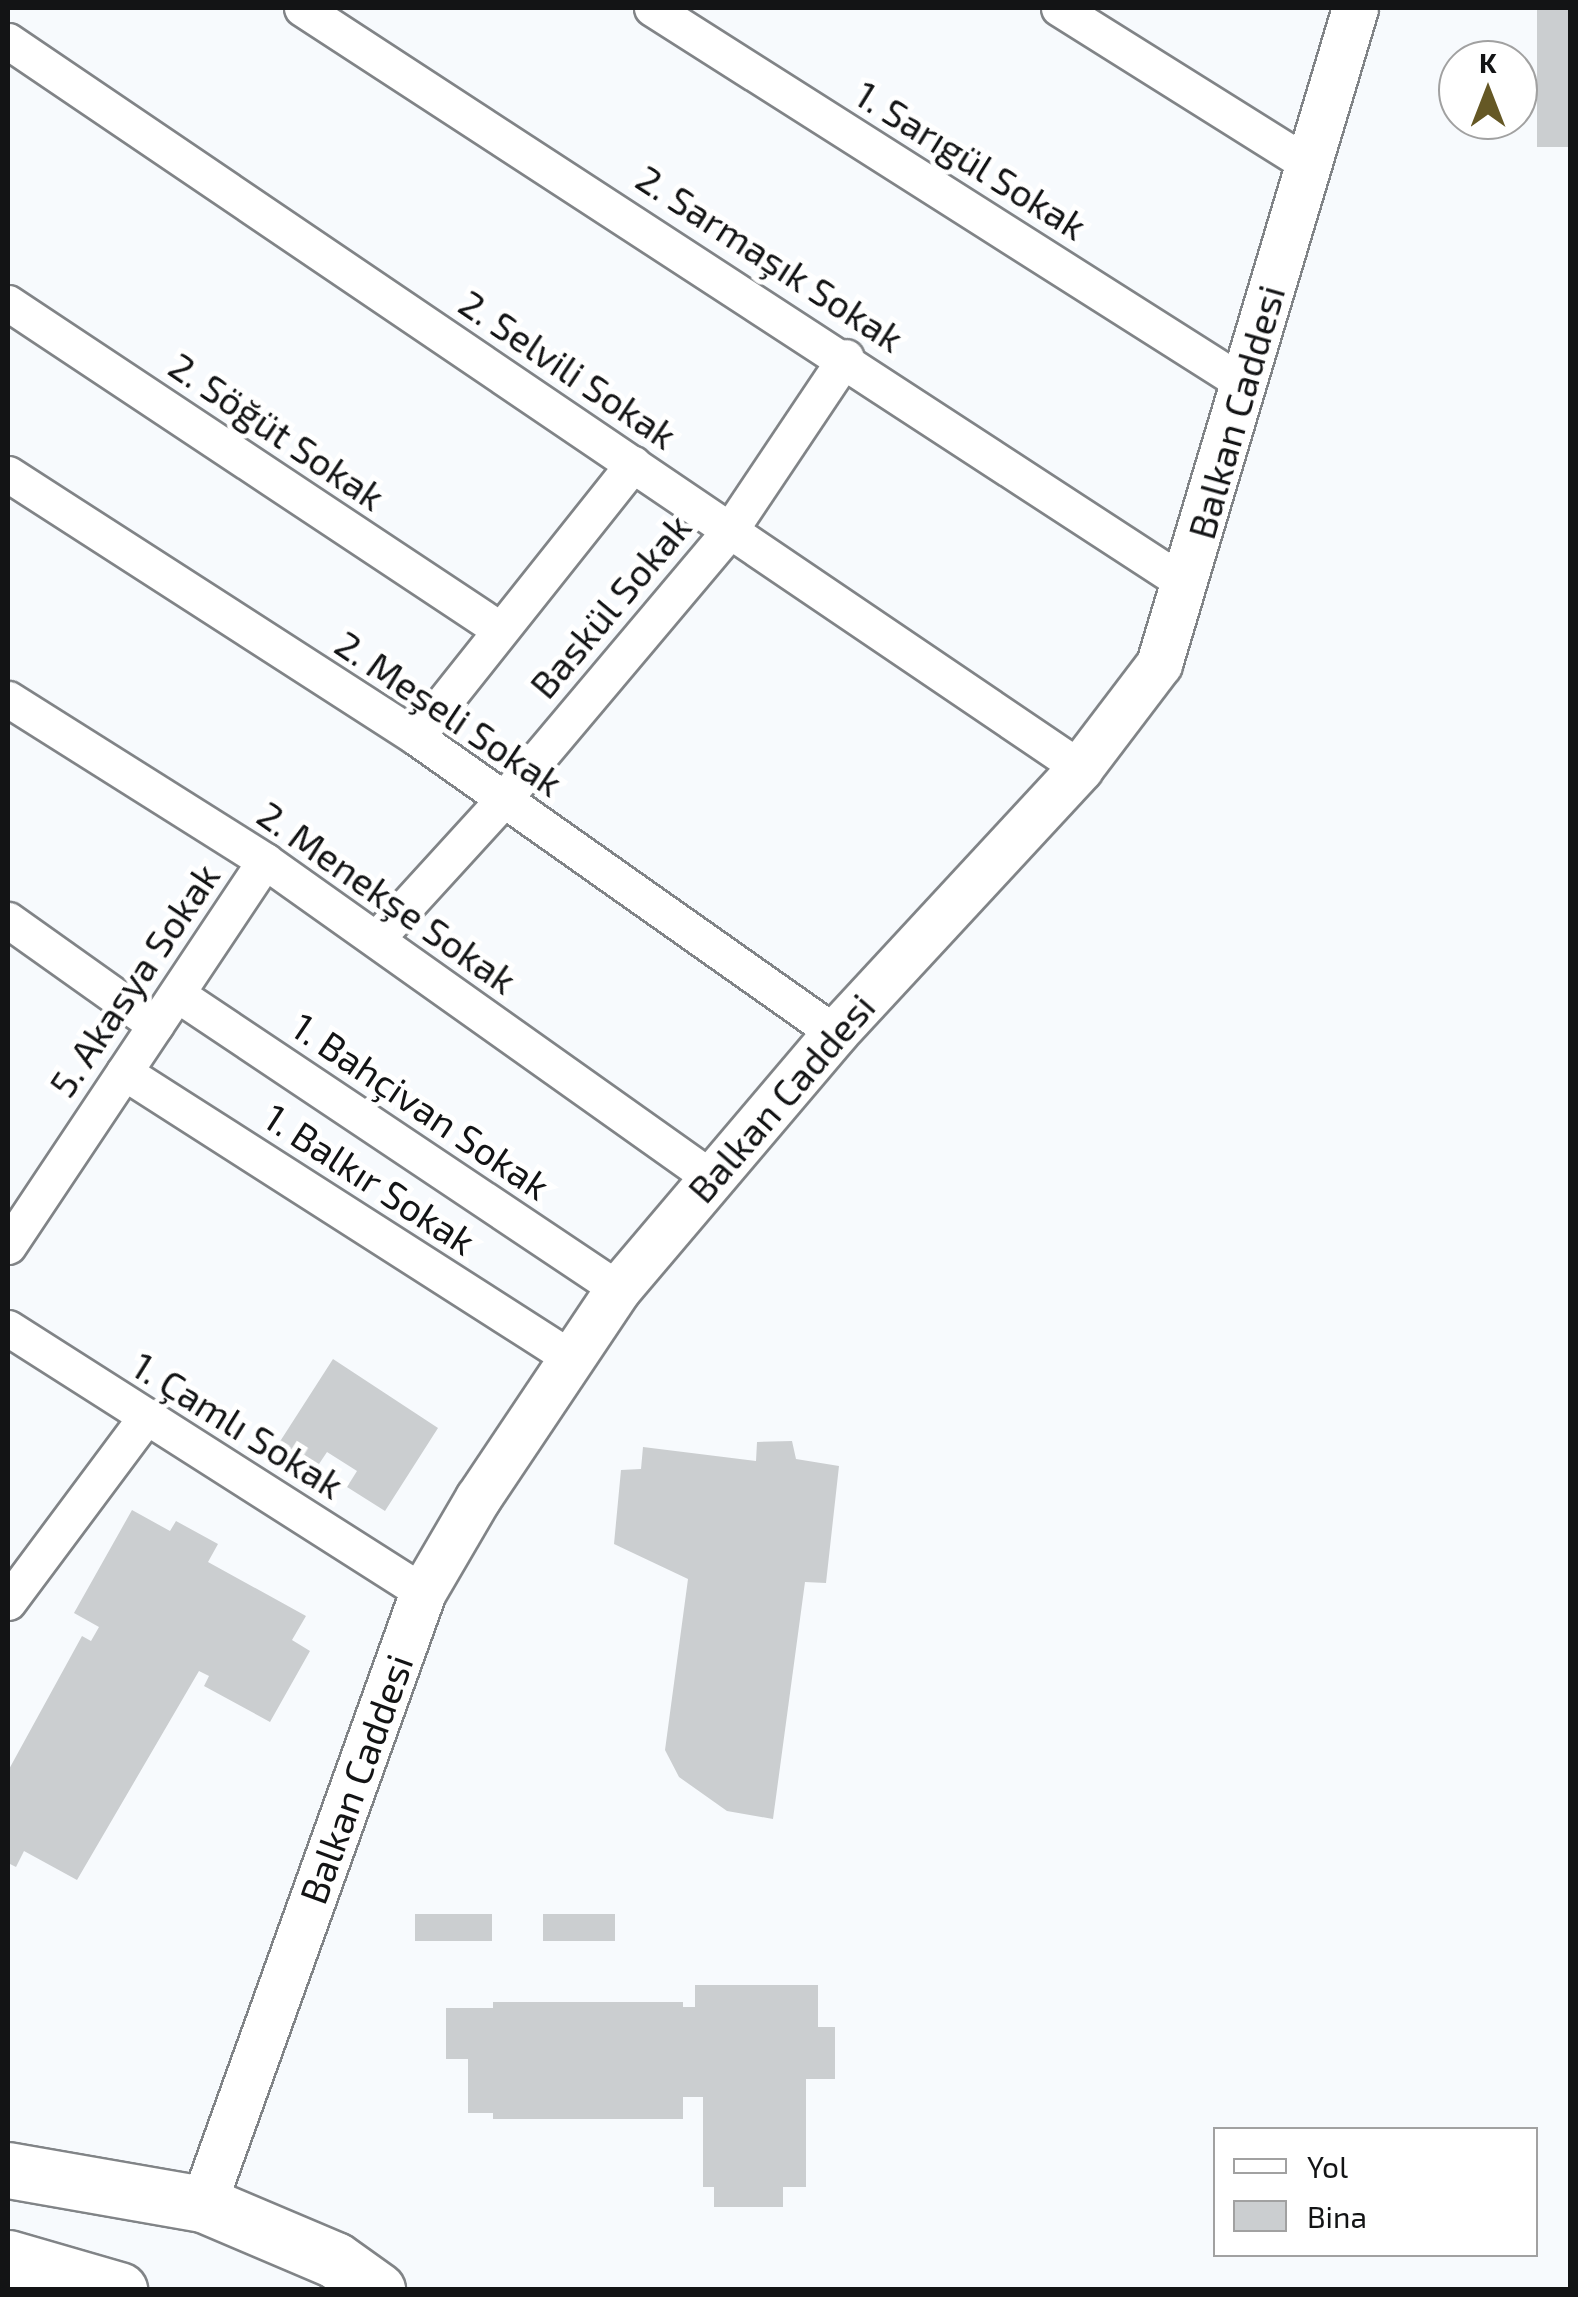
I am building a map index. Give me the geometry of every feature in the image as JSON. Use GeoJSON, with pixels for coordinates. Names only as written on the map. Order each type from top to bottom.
{"type":"FeatureCollection","features":[{"type":"Feature","properties":{"kind":"main road"},"geometry":{"type":"LineString","coordinates":[[8,2170],[203,2204],[335,2260],[377,2290]]}},
{"type":"Feature","properties":{"kind":"main road"},"geometry":{"type":"LineString","coordinates":[[8,2258],[119,2290]]}},
{"type":"Feature","properties":{"kind":"street","name":"2. Sarmaşık Sokak"},"geometry":{"type":"LineString","coordinates":[[302,8],[846,357],[1187,585]]}},
{"type":"Feature","properties":{"kind":"street","name":"1. Sarıgül Sokak"},"geometry":{"type":"LineString","coordinates":[[652,8],[1244,384]]}},
{"type":"Feature","properties":{"kind":"street"},"geometry":{"type":"LineString","coordinates":[[1059,8],[1306,163]]}},
{"type":"Feature","properties":{"kind":"street","name":"Balkan Caddesi"},"geometry":{"type":"LineString","coordinates":[[203,2204],[423,1592],[618,1290],[836,1033],[1080,768],[1159,664],[1187,585],[1306,163],[1355,8]]}},
{"type":"Feature","properties":{"kind":"street","name":"2. Selvili Sokak"},"geometry":{"type":"LineString","coordinates":[[8,41],[1080,768]]}},
{"type":"Feature","properties":{"kind":"street","name":"2. Söğüt Sokak"},"geometry":{"type":"LineString","coordinates":[[8,303],[500,629]]}},
{"type":"Feature","properties":{"kind":"street","name":"Baskül Sokak"},"geometry":{"type":"LineString","coordinates":[[377,938],[502,801],[730,530],[846,357]]}},
{"type":"Feature","properties":{"kind":"street"},"geometry":{"type":"LineString","coordinates":[[416,737],[633,464]]}},
{"type":"Feature","properties":{"kind":"street","name":"2. Meşeli Sokak"},"geometry":{"type":"LineString","coordinates":[[8,474],[416,737],[836,1033]]}},
{"type":"Feature","properties":{"kind":"street","name":"2. Menekşe Sokak"},"geometry":{"type":"LineString","coordinates":[[8,699],[265,861],[710,1178]]}},
{"type":"Feature","properties":{"kind":"street","name":"5. Akasya Sokak"},"geometry":{"type":"LineString","coordinates":[[8,1246],[265,861]]}},
{"type":"Feature","properties":{"kind":"street"},"geometry":{"type":"LineString","coordinates":[[8,920],[156,1025]]}},
{"type":"Feature","properties":{"kind":"street","name":"1. Bahçivan Sokak"},"geometry":{"type":"LineString","coordinates":[[177,994],[618,1290]]}},
{"type":"Feature","properties":{"kind":"street","name":"1. Balkır Sokak"},"geometry":{"type":"LineString","coordinates":[[124,1072],[571,1358]]}},
{"type":"Feature","properties":{"kind":"street","name":"1. Çamlı Sokak"},"geometry":{"type":"LineString","coordinates":[[8,1328],[423,1592]]}},
{"type":"Feature","properties":{"kind":"street"},"geometry":{"type":"LineString","coordinates":[[8,1602],[146,1417]]}},
{"type":"Feature","properties":{"kind":"building"},"geometry":{"type":"Polygon","coordinates":[[[1537,10],[1570,10],[1570,147],[1537,147],[1537,10]]]}},
{"type":"Feature","properties":{"kind":"building"},"geometry":{"type":"Polygon","coordinates":[[[333,1359],[438,1428],[385,1511],[347,1487],[357,1471],[327,1452],[317,1467],[279,1443],[333,1359]]]}},
{"type":"Feature","properties":{"kind":"building"},"geometry":{"type":"Polygon","coordinates":[[[792,1441],[796,1459],[839,1466],[826,1583],[805,1582],[773,1819],[727,1811],[679,1777],[665,1750],[688,1579],[614,1544],[621,1470],[641,1469],[643,1447],[756,1461],[757,1442],[792,1441]]]}},
{"type":"Feature","properties":{"kind":"building"},"geometry":{"type":"Polygon","coordinates":[[[132,1510],[170,1531],[176,1521],[218,1544],[208,1562],[306,1616],[292,1640],[310,1651],[270,1722],[204,1686],[209,1676],[199,1671],[77,1880],[24,1851],[16,1867],[8,1863],[8,1771],[82,1636],[91,1641],[99,1627],[74,1613],[132,1510]]]}},
{"type":"Feature","properties":{"kind":"building"},"geometry":{"type":"Polygon","coordinates":[[[415,1914],[492,1914],[492,1941],[415,1941],[415,1914]]]}},
{"type":"Feature","properties":{"kind":"building"},"geometry":{"type":"Polygon","coordinates":[[[543,1914],[615,1914],[615,1941],[543,1941],[543,1914]]]}},
{"type":"Feature","properties":{"kind":"building"},"geometry":{"type":"Polygon","coordinates":[[[695,1985],[818,1985],[818,2027],[835,2027],[835,2079],[806,2079],[806,2187],[783,2187],[783,2207],[714,2207],[714,2187],[703,2187],[703,2097],[683,2097],[683,2119],[493,2119],[493,2113],[468,2113],[468,2059],[446,2059],[446,2008],[493,2008],[493,2002],[683,2002],[683,2007],[695,2007],[695,1985]]]}}]}
